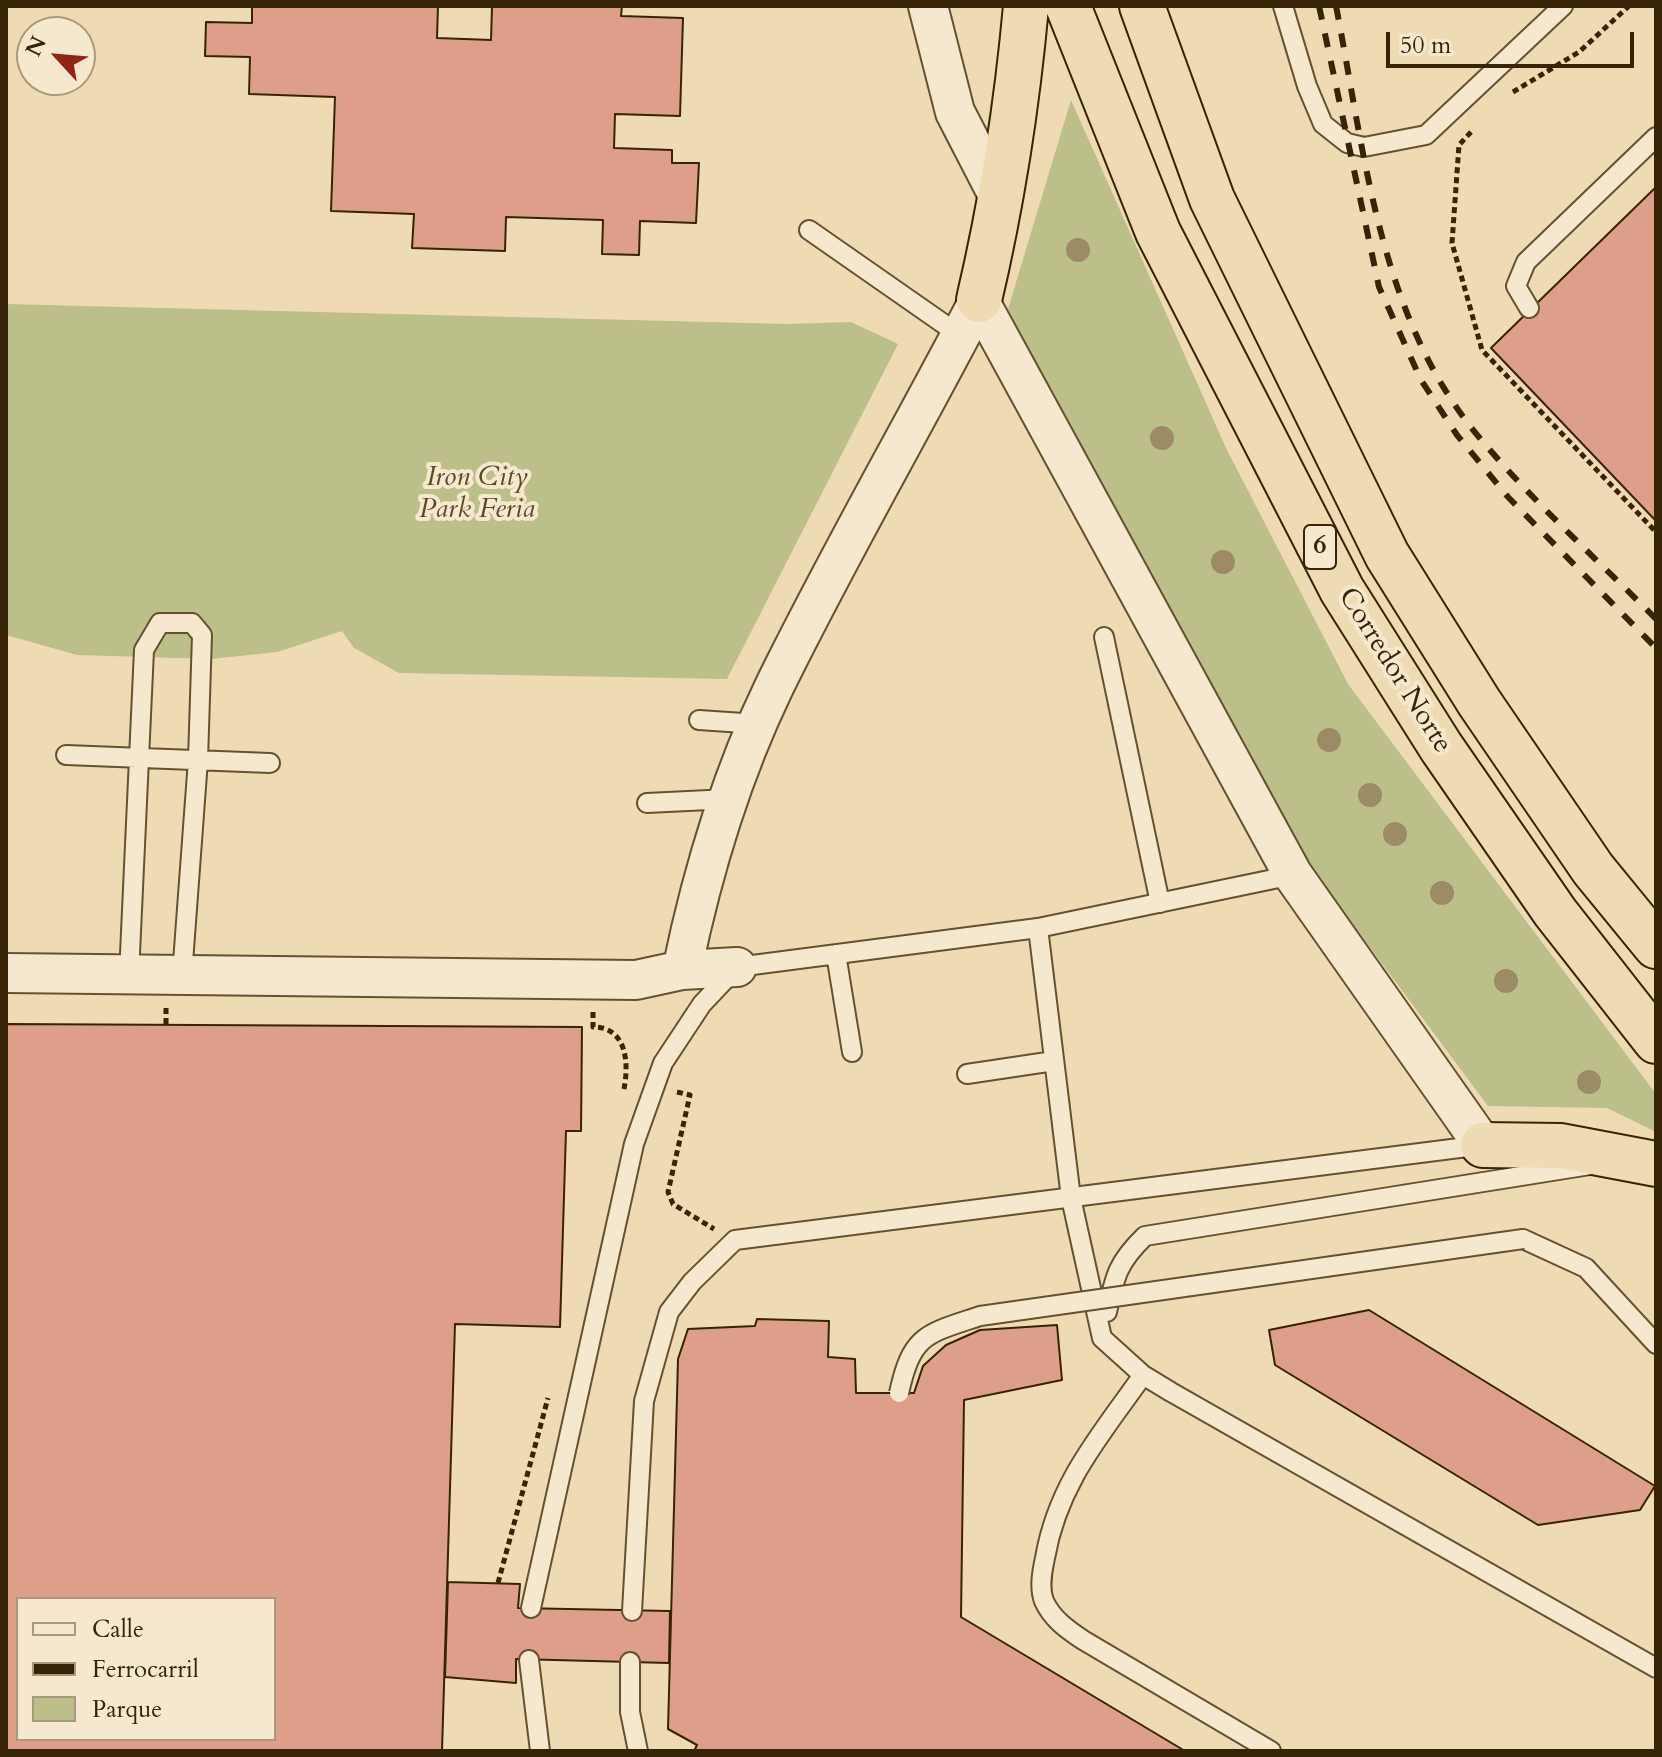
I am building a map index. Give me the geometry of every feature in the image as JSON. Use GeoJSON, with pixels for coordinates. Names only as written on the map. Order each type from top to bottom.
{"type":"FeatureCollection","features":[{"type":"Feature","properties":{"kind":"highway"},"geometry":{"type":"LineString","coordinates":[[970,318],[1002,203],[1017,104],[1026,6]]}},
{"type":"Feature","properties":{"kind":"highway","name":"Corredor Norte"},"geometry":{"type":"LineString","coordinates":[[1068,6],[1158,232],[1342,590],[1441,747],[1529,874],[1656,1041]]}},
{"type":"Feature","properties":{"kind":"highway","name":"Corredor Norte"},"geometry":{"type":"LineString","coordinates":[[1142,6],[1212,199],[1387,555],[1479,702],[1593,869],[1656,946]]}},
{"type":"Feature","properties":{"kind":"highway"},"geometry":{"type":"LineString","coordinates":[[1483,1145],[1561,1146],[1647,1161]]}},
{"type":"Feature","properties":{"kind":"street"},"geometry":{"type":"LineString","coordinates":[[928,6],[955,112],[1002,203]]}},
{"type":"Feature","properties":{"kind":"street"},"geometry":{"type":"LineString","coordinates":[[682,970],[699,890],[758,724],[970,318]]}},
{"type":"Feature","properties":{"kind":"street"},"geometry":{"type":"LineString","coordinates":[[970,318],[1293,875],[1483,1145]]}},
{"type":"Feature","properties":{"kind":"street"},"geometry":{"type":"LineString","coordinates":[[6,973],[636,980],[682,970],[737,967]]}},
{"type":"Feature","properties":{"kind":"lane"},"geometry":{"type":"LineString","coordinates":[[1283,6],[1307,86],[1323,124],[1347,143],[1364,147],[1426,135],[1563,6]]}},
{"type":"Feature","properties":{"kind":"lane"},"geometry":{"type":"LineString","coordinates":[[1529,308],[1516,286],[1526,262],[1656,137]]}},
{"type":"Feature","properties":{"kind":"lane"},"geometry":{"type":"LineString","coordinates":[[809,230],[970,318]]}},
{"type":"Feature","properties":{"kind":"lane"},"geometry":{"type":"LineString","coordinates":[[129,975],[144,650],[160,623],[192,623],[202,635],[198,760],[182,976]]}},
{"type":"Feature","properties":{"kind":"lane"},"geometry":{"type":"LineString","coordinates":[[1104,637],[1160,903]]}},
{"type":"Feature","properties":{"kind":"lane"},"geometry":{"type":"LineString","coordinates":[[699,720],[758,724]]}},
{"type":"Feature","properties":{"kind":"lane"},"geometry":{"type":"LineString","coordinates":[[66,755],[270,763]]}},
{"type":"Feature","properties":{"kind":"lane"},"geometry":{"type":"LineString","coordinates":[[647,803],[729,799]]}},
{"type":"Feature","properties":{"kind":"lane"},"geometry":{"type":"LineString","coordinates":[[531,1608],[634,1144],[663,1063],[702,1004],[737,967],[1038,928],[1293,875]]}},
{"type":"Feature","properties":{"kind":"lane"},"geometry":{"type":"LineString","coordinates":[[1038,928],[1071,1198],[1102,1338],[1143,1375],[1656,1668]]}},
{"type":"Feature","properties":{"kind":"lane"},"geometry":{"type":"LineString","coordinates":[[836,954],[852,1052]]}},
{"type":"Feature","properties":{"kind":"lane"},"geometry":{"type":"LineString","coordinates":[[967,1074],[1054,1061]]}},
{"type":"Feature","properties":{"kind":"lane"},"geometry":{"type":"LineString","coordinates":[[632,1611],[644,1401],[669,1312],[692,1282],[735,1240],[1483,1145]]}},
{"type":"Feature","properties":{"kind":"lane"},"geometry":{"type":"LineString","coordinates":[[1102,1338],[1115,1274],[1123,1257],[1145,1236],[1647,1161]]}},
{"type":"Feature","properties":{"kind":"lane"},"geometry":{"type":"LineString","coordinates":[[899,1393],[907,1357],[920,1341],[980,1316],[1523,1239],[1586,1268],[1656,1344]]}},
{"type":"Feature","properties":{"kind":"lane"},"geometry":{"type":"LineString","coordinates":[[1143,1375],[1073,1473],[1060,1497],[1041,1578],[1044,1600],[1060,1624],[1083,1640],[1271,1751]]}},
{"type":"Feature","properties":{"kind":"lane"},"geometry":{"type":"LineString","coordinates":[[529,1660],[540,1751]]}},
{"type":"Feature","properties":{"kind":"lane"},"geometry":{"type":"LineString","coordinates":[[630,1662],[630,1712],[638,1751]]}},
{"type":"Feature","properties":{"kind":"path"},"geometry":{"type":"LineString","coordinates":[[592,980],[593,1027],[605,1027],[617,1033],[625,1050],[623,1095]]}},
{"type":"Feature","properties":{"kind":"path"},"geometry":{"type":"LineString","coordinates":[[625,1081],[690,1095],[668,1192],[673,1204],[735,1240]]}},
{"type":"Feature","properties":{"kind":"path"},"geometry":{"type":"LineString","coordinates":[[498,1583],[551,1386]]}},
{"type":"Feature","properties":{"kind":"green space"},"geometry":{"type":"Polygon","coordinates":[[[1071,100],[1226,448],[1348,684],[1656,1094],[1656,1132],[1607,1108],[1488,1106],[1313,871],[1169,619],[1008,309],[1071,100]]]}},
{"type":"Feature","properties":{"kind":"green space","name":"Iron City Park Feria"},"geometry":{"type":"Polygon","coordinates":[[[6,304],[787,324],[851,322],[898,344],[727,679],[399,673],[354,648],[342,631],[277,652],[212,659],[77,655],[6,635],[6,304]]]}},
{"type":"Feature","properties":{"kind":"building"},"geometry":{"type":"Polygon","coordinates":[[[252,6],[438,6],[437,38],[491,40],[492,6],[622,6],[621,16],[683,18],[680,116],[615,114],[614,148],[672,150],[672,163],[699,163],[696,223],[640,221],[639,255],[602,254],[603,220],[506,217],[505,251],[412,248],[414,214],[331,211],[335,97],[249,94],[250,57],[205,56],[206,22],[252,23],[252,6]]]}},
{"type":"Feature","properties":{"kind":"building"},"geometry":{"type":"Polygon","coordinates":[[[1656,187],[1656,521],[1491,348],[1656,187]]]}},
{"type":"Feature","properties":{"kind":"building"},"geometry":{"type":"Polygon","coordinates":[[[6,1024],[582,1027],[581,1131],[566,1131],[560,1327],[455,1324],[442,1751],[6,1751],[6,1024]]]}},
{"type":"Feature","properties":{"kind":"building"},"geometry":{"type":"Polygon","coordinates":[[[1369,1310],[1655,1486],[1640,1510],[1538,1525],[1275,1365],[1269,1330],[1369,1310]]]}},
{"type":"Feature","properties":{"kind":"building"},"geometry":{"type":"Polygon","coordinates":[[[757,1319],[829,1321],[828,1357],[855,1359],[856,1393],[914,1393],[923,1366],[946,1345],[980,1330],[1057,1325],[1062,1380],[964,1400],[961,1617],[1185,1751],[694,1751],[697,1745],[668,1729],[678,1359],[688,1329],[755,1326],[757,1319]]]}},
{"type":"Feature","properties":{"kind":"building"},"geometry":{"type":"Polygon","coordinates":[[[448,1582],[520,1584],[518,1608],[670,1611],[669,1663],[516,1659],[516,1683],[445,1677],[448,1582]]]}},
{"type":"Feature","properties":{"kind":"railway"},"geometry":{"type":"LineString","coordinates":[[1319,6],[1379,287],[1421,380],[1457,435],[1508,497],[1656,648]]}},
{"type":"Feature","properties":{"kind":"railway"},"geometry":{"type":"LineString","coordinates":[[1336,6],[1379,225],[1414,330],[1439,380],[1491,452],[1656,619]]}}]}
